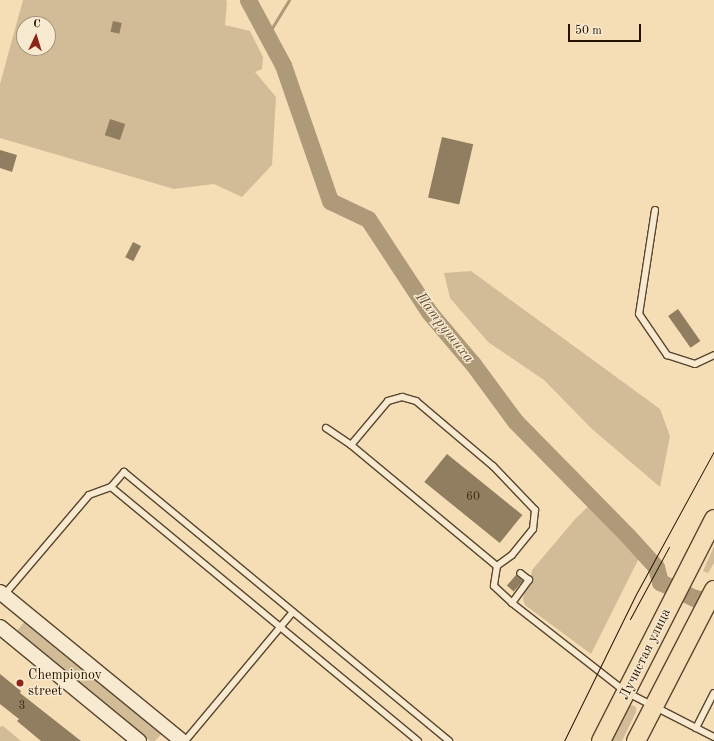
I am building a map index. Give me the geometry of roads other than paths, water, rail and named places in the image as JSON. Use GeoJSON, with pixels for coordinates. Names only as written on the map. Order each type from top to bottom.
{"type":"FeatureCollection","features":[{"type":"Feature","properties":{"kind":"main road","name":"Лучистая улица"},"geometry":{"type":"LineString","coordinates":[[601,741],[714,519]]}},
{"type":"Feature","properties":{"kind":"main road"},"geometry":{"type":"LineString","coordinates":[[636,741],[714,590]]}},
{"type":"Feature","properties":{"kind":"street"},"geometry":{"type":"LineString","coordinates":[[1,595],[182,741]]}},
{"type":"Feature","properties":{"kind":"street"},"geometry":{"type":"LineString","coordinates":[[0,627],[139,741]]}},
{"type":"Feature","properties":{"kind":"lane"},"geometry":{"type":"LineString","coordinates":[[655,210],[639,314],[667,355],[695,364],[714,355]]}},
{"type":"Feature","properties":{"kind":"lane"},"geometry":{"type":"LineString","coordinates":[[351,445],[388,401],[402,397],[416,401],[493,466],[535,510],[533,529],[512,555],[497,566],[494,586],[512,603],[626,692],[714,737]]}},
{"type":"Feature","properties":{"kind":"lane"},"geometry":{"type":"LineString","coordinates":[[326,428],[351,445],[497,566]]}},
{"type":"Feature","properties":{"kind":"lane"},"geometry":{"type":"LineString","coordinates":[[1,595],[89,495],[111,487],[124,472],[449,741]]}},
{"type":"Feature","properties":{"kind":"lane"},"geometry":{"type":"LineString","coordinates":[[111,487],[418,741]]}},
{"type":"Feature","properties":{"kind":"lane"},"geometry":{"type":"LineString","coordinates":[[512,603],[529,580],[520,573]]}},
{"type":"Feature","properties":{"kind":"lane"},"geometry":{"type":"LineString","coordinates":[[185,741],[293,612]]}},
{"type":"Feature","properties":{"kind":"lane"},"geometry":{"type":"LineString","coordinates":[[696,728],[714,693]]}},
{"type":"Feature","properties":{"kind":"waterway","name":"Патрушиха"},"geometry":{"type":"LineString","coordinates":[[248,0],[283,65],[330,201],[368,219],[429,312],[473,364],[515,421],[628,536],[656,567],[660,582],[694,598],[714,601]]}},
{"type":"Feature","properties":{"kind":"waterway"},"geometry":{"type":"LineString","coordinates":[[267,36],[289,0]]}},
{"type":"Feature","properties":{"kind":"tram line"},"geometry":{"type":"LineString","coordinates":[[564,741],[635,596],[714,451]]}},
{"type":"Feature","properties":{"kind":"tram line"},"geometry":{"type":"LineString","coordinates":[[630,619],[669,547]]}},
{"type":"Feature","properties":{"kind":"place","name":"Chempionov street"},"geometry":{"type":"Point","coordinates":[20,683]}}]}
